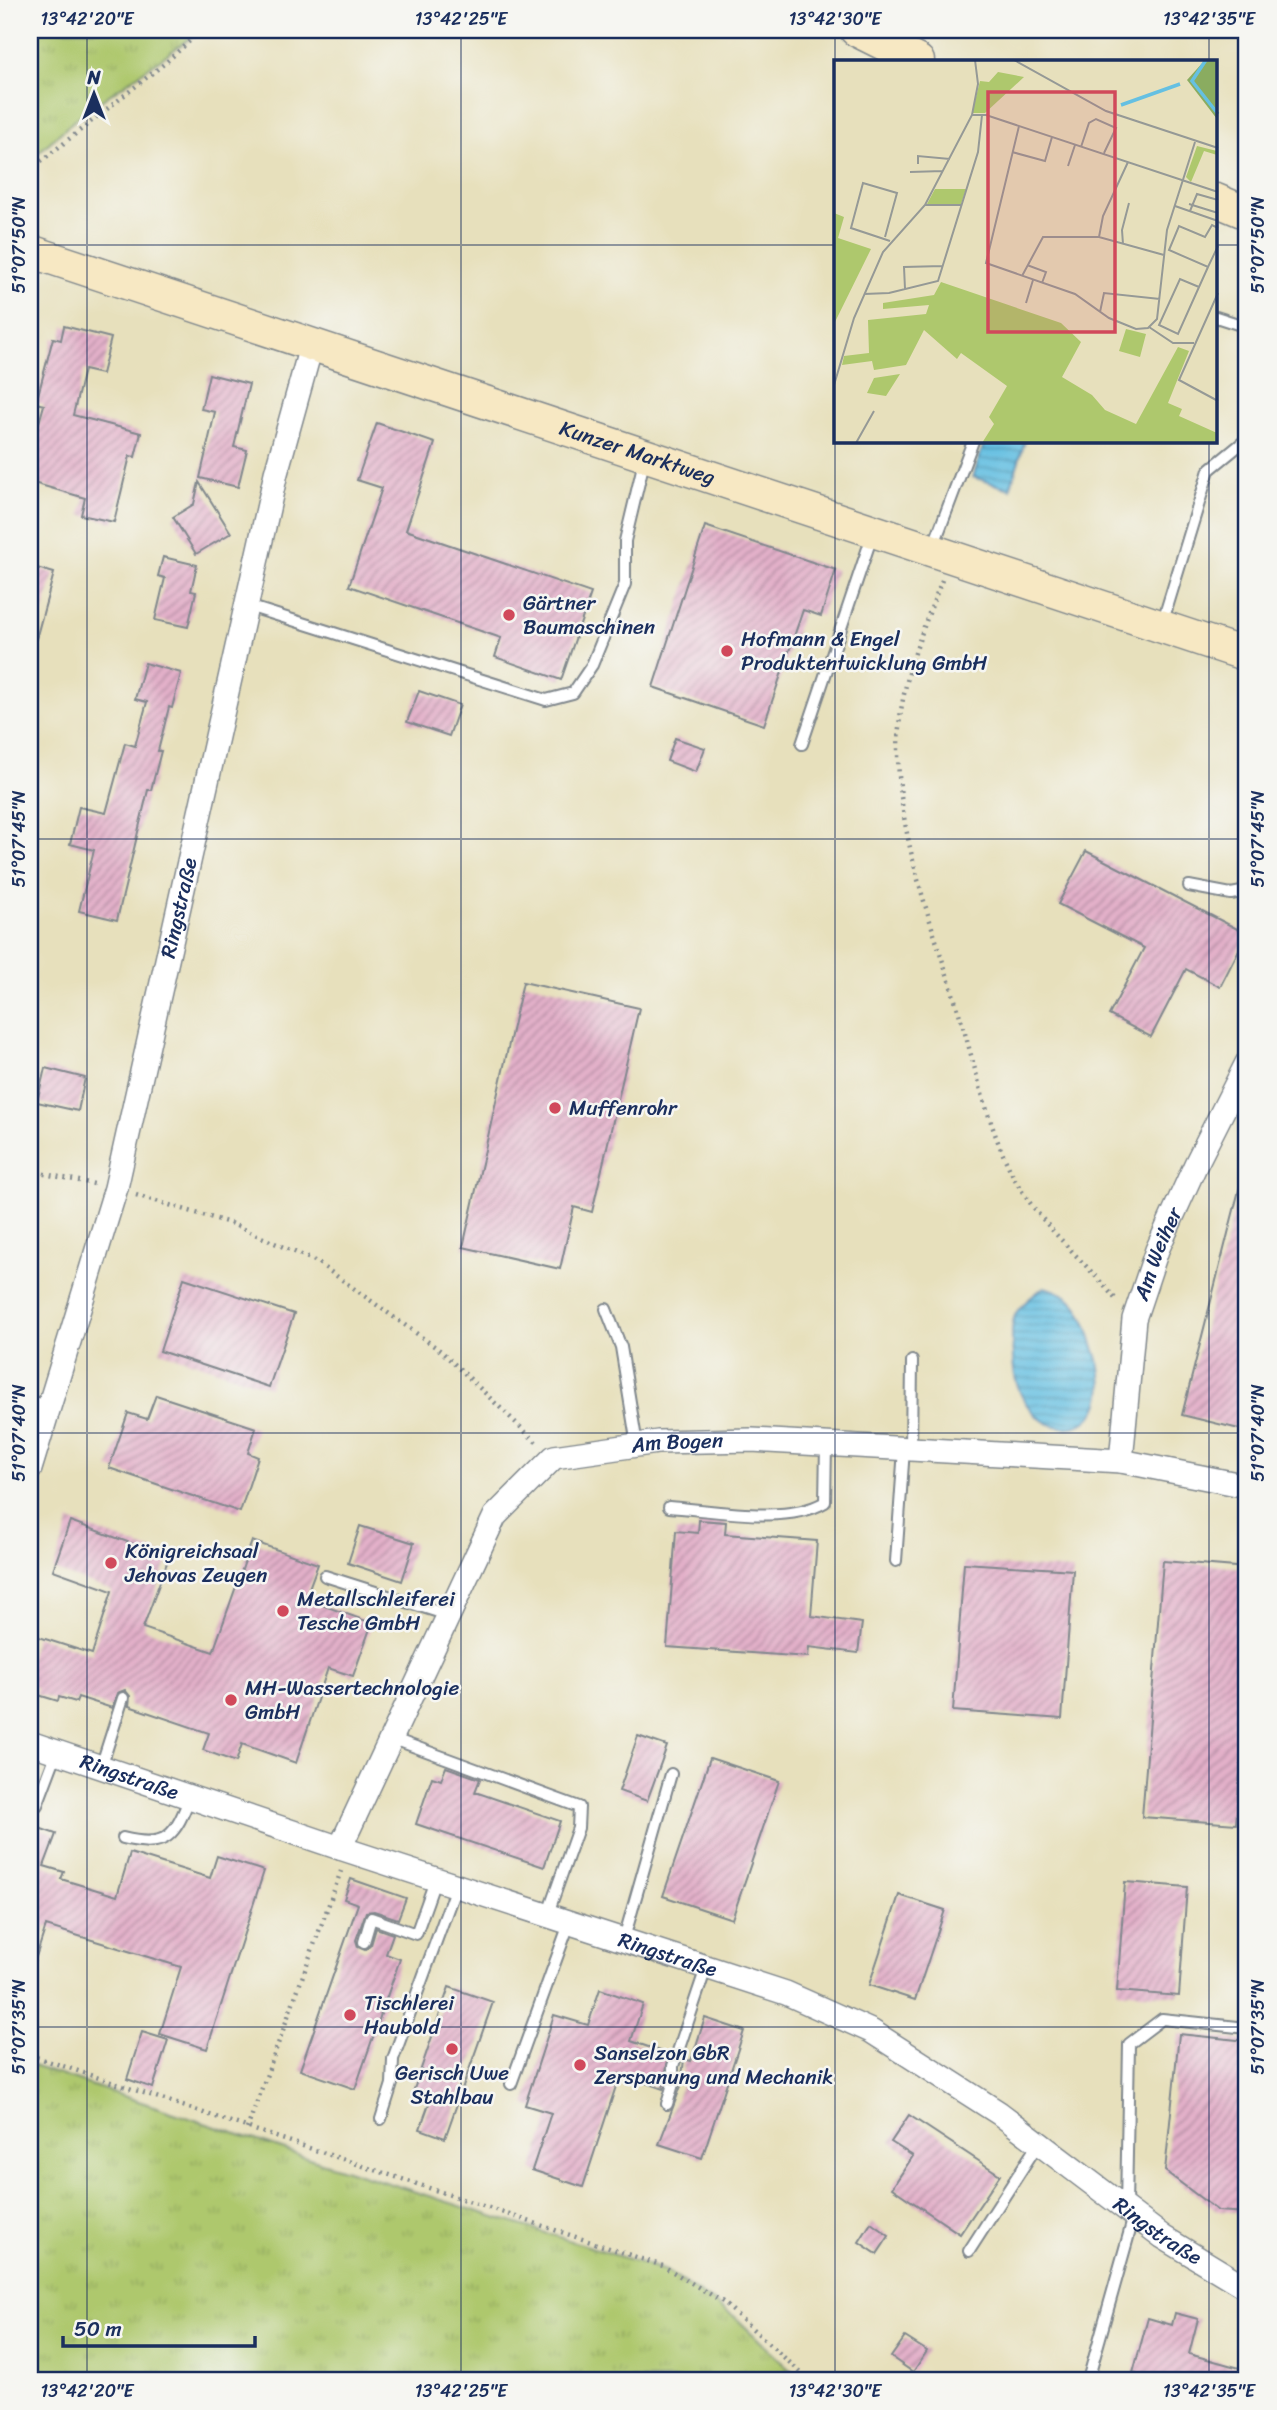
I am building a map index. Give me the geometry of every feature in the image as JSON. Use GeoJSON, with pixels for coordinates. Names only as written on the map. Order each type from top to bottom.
{"type":"FeatureCollection","features":[{"type":"Feature","properties":{"kind":"street"},"geometry":{"type":"LineString","coordinates":[[856,30],[916,60]]}},
{"type":"Feature","properties":{"kind":"street"},"geometry":{"type":"LineString","coordinates":[[1218,201],[1247,213]]}},
{"type":"Feature","properties":{"kind":"street","name":"Kunzer Marktweg"},"geometry":{"type":"LineString","coordinates":[[30,251],[1247,655]]}},
{"type":"Feature","properties":{"kind":"street","name":"Ringstraße"},"geometry":{"type":"LineString","coordinates":[[30,1466],[40,1404],[116,1188],[276,473],[312,343]]}},
{"type":"Feature","properties":{"kind":"street","name":"Am Weiher"},"geometry":{"type":"LineString","coordinates":[[1121,1461],[1134,1319],[1157,1250],[1196,1164],[1247,1063]]}},
{"type":"Feature","properties":{"kind":"street","name":"Am Bogen"},"geometry":{"type":"LineString","coordinates":[[554,1457],[637,1445],[752,1440],[1121,1461],[1247,1486]]}},
{"type":"Feature","properties":{"kind":"street"},"geometry":{"type":"LineString","coordinates":[[344,1850],[391,1738],[495,1516],[554,1457]]}},
{"type":"Feature","properties":{"kind":"street","name":"Ringstraße"},"geometry":{"type":"LineString","coordinates":[[30,1743],[344,1850],[786,1993],[871,2031],[999,2113],[1130,2213],[1203,2263],[1247,2288]]}},
{"type":"Feature","properties":{"kind":"lane"},"geometry":{"type":"LineString","coordinates":[[1218,318],[1247,327]]}},
{"type":"Feature","properties":{"kind":"lane"},"geometry":{"type":"LineString","coordinates":[[1162,626],[1209,470],[1247,439]]}},
{"type":"Feature","properties":{"kind":"lane"},"geometry":{"type":"LineString","coordinates":[[942,553],[972,443]]}},
{"type":"Feature","properties":{"kind":"lane"},"geometry":{"type":"LineString","coordinates":[[246,605],[545,700],[573,693],[592,665],[625,584],[625,541],[645,454]]}},
{"type":"Feature","properties":{"kind":"lane"},"geometry":{"type":"LineString","coordinates":[[802,744],[874,530]]}},
{"type":"Feature","properties":{"kind":"lane"},"geometry":{"type":"LineString","coordinates":[[1189,886],[1231,894],[1247,891]]}},
{"type":"Feature","properties":{"kind":"lane"},"geometry":{"type":"LineString","coordinates":[[606,1309],[621,1347],[637,1445]]}},
{"type":"Feature","properties":{"kind":"lane"},"geometry":{"type":"LineString","coordinates":[[896,1561],[908,1449],[912,1361]]}},
{"type":"Feature","properties":{"kind":"lane"},"geometry":{"type":"LineString","coordinates":[[669,1507],[754,1513],[812,1510],[825,1502],[826,1445]]}},
{"type":"Feature","properties":{"kind":"lane"},"geometry":{"type":"LineString","coordinates":[[325,1576],[448,1615]]}},
{"type":"Feature","properties":{"kind":"lane"},"geometry":{"type":"LineString","coordinates":[[101,1767],[123,1698]]}},
{"type":"Feature","properties":{"kind":"lane"},"geometry":{"type":"LineString","coordinates":[[391,1738],[579,1807],[578,1828],[547,1916]]}},
{"type":"Feature","properties":{"kind":"lane"},"geometry":{"type":"LineString","coordinates":[[37,1805],[57,1752]]}},
{"type":"Feature","properties":{"kind":"lane"},"geometry":{"type":"LineString","coordinates":[[623,1942],[671,1774]]}},
{"type":"Feature","properties":{"kind":"lane"},"geometry":{"type":"LineString","coordinates":[[123,1838],[144,1843],[161,1839],[177,1829],[190,1797]]}},
{"type":"Feature","properties":{"kind":"lane"},"geometry":{"type":"LineString","coordinates":[[364,1942],[371,1918],[416,1934],[446,1881]]}},
{"type":"Feature","properties":{"kind":"lane"},"geometry":{"type":"LineString","coordinates":[[381,2119],[392,2084],[393,2059],[446,1881]]}},
{"type":"Feature","properties":{"kind":"lane"},"geometry":{"type":"LineString","coordinates":[[511,2084],[569,1924]]}},
{"type":"Feature","properties":{"kind":"lane"},"geometry":{"type":"LineString","coordinates":[[667,2104],[673,2084],[673,2066],[706,1968]]}},
{"type":"Feature","properties":{"kind":"lane"},"geometry":{"type":"LineString","coordinates":[[1087,2380],[1130,2213],[1129,2044],[1162,2020],[1247,2028]]}},
{"type":"Feature","properties":{"kind":"lane"},"geometry":{"type":"LineString","coordinates":[[968,2251],[1038,2144]]}},
{"type":"Feature","properties":{"kind":"path"},"geometry":{"type":"LineString","coordinates":[[30,170],[165,63],[202,30]]}},
{"type":"Feature","properties":{"kind":"path"},"geometry":{"type":"LineString","coordinates":[[942,553],[900,720],[900,778],[914,865],[976,1070],[1018,1185],[1051,1228],[1134,1319]]}},
{"type":"Feature","properties":{"kind":"path"},"geometry":{"type":"LineString","coordinates":[[30,1171],[116,1188],[230,1223],[317,1262],[441,1351],[554,1457]]}},
{"type":"Feature","properties":{"kind":"path"},"geometry":{"type":"LineString","coordinates":[[247,2129],[344,1850]]}},
{"type":"Feature","properties":{"kind":"path"},"geometry":{"type":"LineString","coordinates":[[30,2055],[663,2266],[723,2302],[809,2380]]}},
{"type":"Feature","properties":{"kind":"green space"},"geometry":{"type":"Polygon","coordinates":[[[30,30],[202,30],[78,117],[30,160],[30,30]]]}},
{"type":"Feature","properties":{"kind":"green space"},"geometry":{"type":"Polygon","coordinates":[[[30,2065],[315,2160],[666,2271],[735,2317],[801,2380],[30,2380],[30,2065]]]}},
{"type":"Feature","properties":{"kind":"water"},"geometry":{"type":"Polygon","coordinates":[[[984,443],[1024,443],[1010,489],[973,477],[984,443]]]}},
{"type":"Feature","properties":{"kind":"water"},"geometry":{"type":"Polygon","coordinates":[[[1044,1287],[1063,1294],[1080,1311],[1099,1365],[1100,1399],[1091,1416],[1078,1425],[1062,1427],[1045,1421],[1029,1408],[1018,1387],[1013,1358],[1012,1333],[1015,1316],[1024,1303],[1044,1287]]]}},
{"type":"Feature","properties":{"kind":"building"},"geometry":{"type":"Polygon","coordinates":[[[64,326],[111,338],[102,374],[84,370],[73,415],[141,433],[135,457],[130,456],[114,522],[81,515],[85,498],[30,482],[30,443],[33,444],[44,405],[36,403],[53,338],[61,340],[64,326]]]}},
{"type":"Feature","properties":{"kind":"building"},"geometry":{"type":"Polygon","coordinates":[[[209,374],[249,384],[234,447],[247,450],[238,487],[200,478],[215,412],[201,409],[209,374]]]}},
{"type":"Feature","properties":{"kind":"building","name":"Gärtner Baumaschinen"},"geometry":{"type":"Polygon","coordinates":[[[377,423],[435,443],[406,530],[591,593],[561,680],[495,657],[501,638],[349,586],[382,488],[357,480],[377,423]]]}},
{"type":"Feature","properties":{"kind":"building"},"geometry":{"type":"Polygon","coordinates":[[[199,482],[231,533],[196,554],[173,517],[194,504],[199,482]]]}},
{"type":"Feature","properties":{"kind":"building","name":"Hofmann & Engel Produktentwicklung GmbH"},"geometry":{"type":"Polygon","coordinates":[[[705,526],[836,570],[821,616],[803,610],[764,725],[653,687],[705,526]]]}},
{"type":"Feature","properties":{"kind":"building"},"geometry":{"type":"Polygon","coordinates":[[[163,557],[197,565],[191,591],[196,592],[188,627],[155,620],[165,578],[158,576],[163,557]]]}},
{"type":"Feature","properties":{"kind":"building"},"geometry":{"type":"Polygon","coordinates":[[[30,566],[54,573],[36,639],[30,638],[30,566]]]}},
{"type":"Feature","properties":{"kind":"building"},"geometry":{"type":"Polygon","coordinates":[[[145,663],[181,673],[172,708],[169,707],[158,751],[161,751],[151,790],[148,790],[117,920],[79,911],[94,850],[70,844],[79,807],[106,813],[125,743],[135,746],[147,702],[135,699],[145,663]]]}},
{"type":"Feature","properties":{"kind":"building"},"geometry":{"type":"Polygon","coordinates":[[[419,691],[460,705],[449,736],[407,722],[419,691]]]}},
{"type":"Feature","properties":{"kind":"building"},"geometry":{"type":"Polygon","coordinates":[[[675,738],[705,748],[696,772],[667,761],[675,738]]]}},
{"type":"Feature","properties":{"kind":"building"},"geometry":{"type":"Polygon","coordinates":[[[1086,851],[1247,934],[1220,987],[1186,969],[1151,1037],[1109,1015],[1144,948],[1058,904],[1086,851]]]}},
{"type":"Feature","properties":{"kind":"building","name":"Muffenrohr"},"geometry":{"type":"Polygon","coordinates":[[[523,982],[639,1008],[592,1212],[574,1207],[560,1269],[463,1247],[523,982]]]}},
{"type":"Feature","properties":{"kind":"building"},"geometry":{"type":"Polygon","coordinates":[[[45,1068],[85,1078],[78,1111],[37,1102],[45,1068]]]}},
{"type":"Feature","properties":{"kind":"building"},"geometry":{"type":"Polygon","coordinates":[[[1240,1186],[1247,1187],[1247,1431],[1182,1415],[1240,1186]]]}},
{"type":"Feature","properties":{"kind":"building"},"geometry":{"type":"Polygon","coordinates":[[[184,1278],[294,1314],[269,1387],[160,1351],[184,1278]]]}},
{"type":"Feature","properties":{"kind":"building"},"geometry":{"type":"Polygon","coordinates":[[[156,1395],[256,1428],[248,1453],[258,1457],[240,1512],[109,1468],[128,1413],[147,1419],[156,1395]]]}},
{"type":"Feature","properties":{"kind":"building"},"geometry":{"type":"Polygon","coordinates":[[[699,1520],[726,1522],[725,1534],[817,1541],[811,1616],[862,1623],[858,1653],[809,1647],[808,1657],[667,1647],[676,1531],[698,1533],[699,1520]]]}},
{"type":"Feature","properties":{"kind":"building"},"geometry":{"type":"Polygon","coordinates":[[[70,1521],[169,1557],[143,1628],[213,1652],[252,1541],[318,1564],[305,1599],[372,1623],[353,1676],[328,1668],[296,1763],[242,1744],[236,1762],[203,1750],[209,1733],[129,1706],[130,1696],[125,1690],[117,1693],[112,1708],[78,1697],[76,1702],[59,1697],[58,1701],[35,1694],[37,1688],[30,1685],[30,1655],[36,1636],[92,1654],[112,1591],[53,1570],[70,1521]]]}},
{"type":"Feature","properties":{"kind":"building"},"geometry":{"type":"Polygon","coordinates":[[[360,1526],[414,1543],[402,1581],[348,1563],[360,1526]]]}},
{"type":"Feature","properties":{"kind":"building"},"geometry":{"type":"Polygon","coordinates":[[[1163,1561],[1247,1568],[1247,1685],[1236,1824],[1142,1817],[1163,1561]]]}},
{"type":"Feature","properties":{"kind":"building"},"geometry":{"type":"Polygon","coordinates":[[[964,1563],[1073,1570],[1062,1719],[953,1711],[964,1563]]]}},
{"type":"Feature","properties":{"kind":"building"},"geometry":{"type":"Polygon","coordinates":[[[638,1736],[667,1746],[647,1801],[619,1791],[638,1736]]]}},
{"type":"Feature","properties":{"kind":"building"},"geometry":{"type":"Polygon","coordinates":[[[710,1758],[779,1781],[732,1919],[663,1896],[710,1758]]]}},
{"type":"Feature","properties":{"kind":"building"},"geometry":{"type":"Polygon","coordinates":[[[446,1767],[480,1779],[475,1792],[560,1821],[544,1867],[416,1824],[432,1777],[441,1780],[446,1767]]]}},
{"type":"Feature","properties":{"kind":"building"},"geometry":{"type":"Polygon","coordinates":[[[36,1827],[56,1834],[44,1866],[64,1872],[61,1879],[117,1896],[130,1853],[210,1878],[217,1856],[264,1871],[207,2049],[160,2034],[181,1967],[46,1926],[34,1963],[30,1963],[30,1843],[36,1827]]]}},
{"type":"Feature","properties":{"kind":"building","name":"Tischlerei Haubold"},"geometry":{"type":"Polygon","coordinates":[[[351,1879],[406,1898],[398,1919],[374,1911],[366,1912],[356,1940],[358,1947],[365,1950],[371,1945],[376,1928],[393,1934],[386,1954],[400,1959],[355,2089],[300,2070],[358,1904],[344,1899],[351,1879]]]}},
{"type":"Feature","properties":{"kind":"building"},"geometry":{"type":"Polygon","coordinates":[[[1125,1882],[1187,1887],[1179,1996],[1117,1991],[1125,1882]]]}},
{"type":"Feature","properties":{"kind":"building"},"geometry":{"type":"Polygon","coordinates":[[[899,1895],[945,1910],[915,2000],[869,1985],[899,1895]]]}},
{"type":"Feature","properties":{"kind":"building","name":"Gerisch Uwe Stahlbau"},"geometry":{"type":"Polygon","coordinates":[[[449,1987],[493,2002],[445,2138],[420,2129],[430,2101],[412,2095],[449,1987]]]}},
{"type":"Feature","properties":{"kind":"building","name":"Sanselzon GbR Zerspanung und Mechanik"},"geometry":{"type":"Polygon","coordinates":[[[600,1989],[643,2004],[631,2041],[669,2054],[663,2089],[620,2074],[583,2187],[532,2170],[551,2113],[525,2105],[554,2015],[588,2025],[600,1989]]]}},
{"type":"Feature","properties":{"kind":"building"},"geometry":{"type":"Polygon","coordinates":[[[705,2018],[744,2031],[702,2158],[659,2144],[681,2086],[684,2059],[691,2061],[705,2018]]]}},
{"type":"Feature","properties":{"kind":"building"},"geometry":{"type":"Polygon","coordinates":[[[142,2032],[168,2040],[153,2088],[127,2079],[142,2032]]]}},
{"type":"Feature","properties":{"kind":"building"},"geometry":{"type":"Polygon","coordinates":[[[1179,2034],[1247,2041],[1247,2213],[1218,2211],[1165,2171],[1179,2034]]]}},
{"type":"Feature","properties":{"kind":"building"},"geometry":{"type":"Polygon","coordinates":[[[909,2115],[1000,2175],[960,2234],[892,2188],[913,2156],[891,2142],[909,2115]]]}},
{"type":"Feature","properties":{"kind":"building"},"geometry":{"type":"Polygon","coordinates":[[[871,2223],[889,2236],[877,2254],[859,2242],[871,2223]]]}},
{"type":"Feature","properties":{"kind":"building"},"geometry":{"type":"Polygon","coordinates":[[[1175,2313],[1198,2319],[1189,2354],[1247,2370],[1247,2380],[1135,2380],[1136,2373],[1133,2373],[1148,2318],[1172,2325],[1175,2313]]]}},
{"type":"Feature","properties":{"kind":"building"},"geometry":{"type":"Polygon","coordinates":[[[905,2337],[927,2351],[913,2372],[891,2357],[905,2337]]]}},
{"type":"Feature","properties":{"kind":"place","name":"Gärtner Baumaschinen"},"geometry":{"type":"Point","coordinates":[509,615]}},
{"type":"Feature","properties":{"kind":"place","name":"Hofmann & Engel Produktentwicklung GmbH"},"geometry":{"type":"Point","coordinates":[727,651]}},
{"type":"Feature","properties":{"kind":"place","name":"Muffenrohr"},"geometry":{"type":"Point","coordinates":[555,1108]}},
{"type":"Feature","properties":{"kind":"place","name":"Königreichsaal Jehovas Zeugen"},"geometry":{"type":"Point","coordinates":[111,1563]}},
{"type":"Feature","properties":{"kind":"place","name":"Metallschleiferei Tesche GmbH"},"geometry":{"type":"Point","coordinates":[283,1611]}},
{"type":"Feature","properties":{"kind":"place","name":"MH-Wassertechnologie GmbH"},"geometry":{"type":"Point","coordinates":[231,1700]}},
{"type":"Feature","properties":{"kind":"place","name":"Tischlerei Haubold"},"geometry":{"type":"Point","coordinates":[350,2015]}},
{"type":"Feature","properties":{"kind":"place","name":"Gerisch Uwe Stahlbau"},"geometry":{"type":"Point","coordinates":[452,2049]}},
{"type":"Feature","properties":{"kind":"place","name":"Sanselzon GbR Zerspanung und Mechanik"},"geometry":{"type":"Point","coordinates":[580,2065]}}]}
